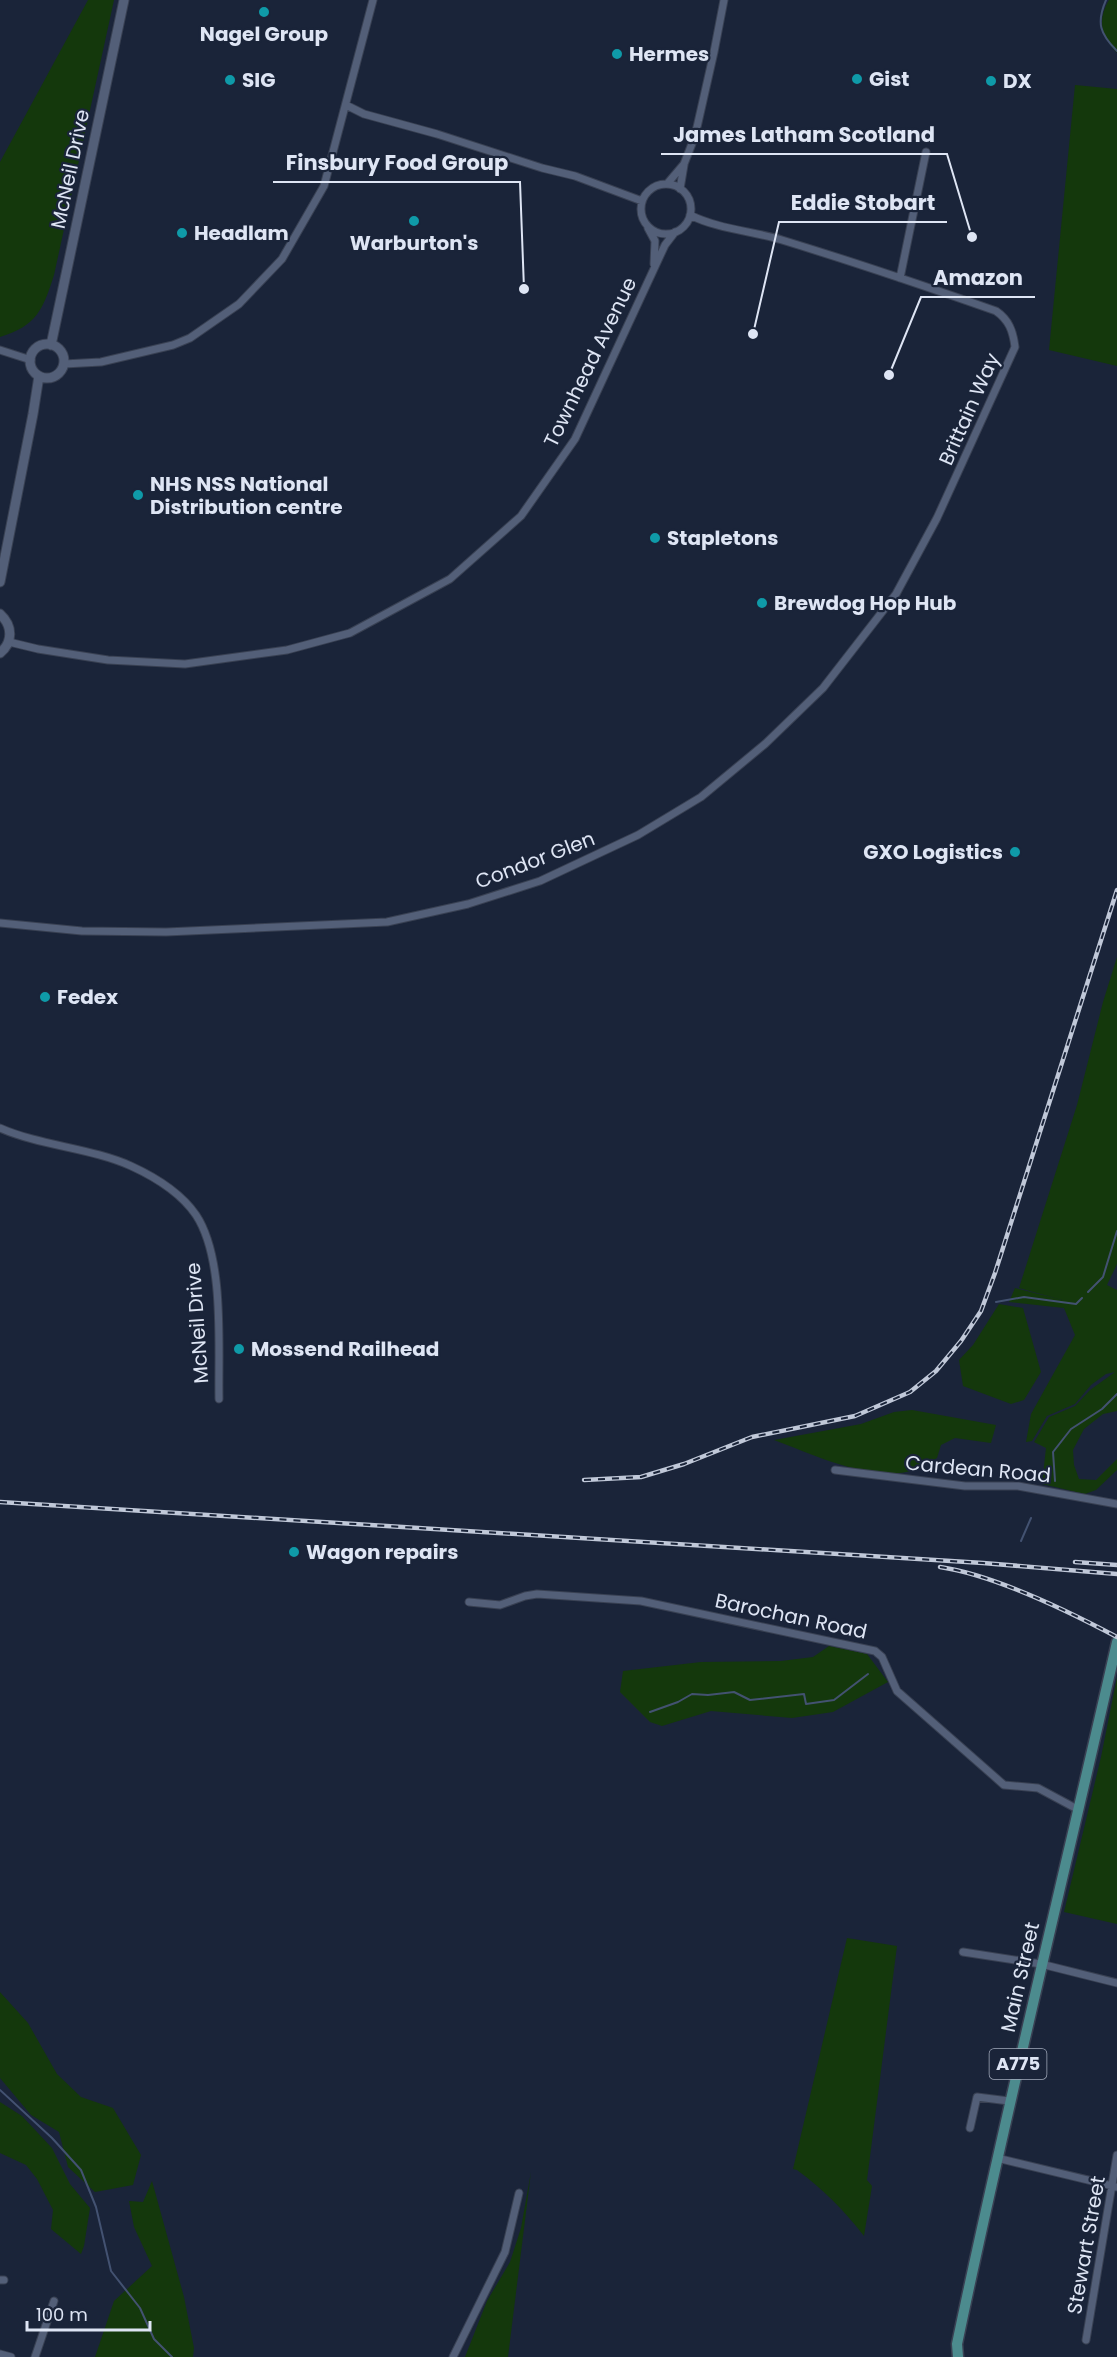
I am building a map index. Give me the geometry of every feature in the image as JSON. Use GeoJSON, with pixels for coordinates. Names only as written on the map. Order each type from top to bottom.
{"type":"FeatureCollection","features":[{"type":"Feature","properties":{"kind":"main road","name":"Main Street"},"geometry":{"type":"LineString","coordinates":[[958,2357],[957,2344],[1009,2102],[1116,1645]]}},
{"type":"Feature","properties":{"kind":"street","name":"McNeil Drive"},"geometry":{"type":"LineString","coordinates":[[51,345],[124,0]]}},
{"type":"Feature","properties":{"kind":"street"},"geometry":{"type":"LineString","coordinates":[[64,363],[101,362],[173,345],[190,338],[239,304],[282,259],[324,186],[373,0]]}},
{"type":"Feature","properties":{"kind":"street"},"geometry":{"type":"LineString","coordinates":[[680,189],[684,164],[705,98],[724,0]]}},
{"type":"Feature","properties":{"kind":"street"},"geometry":{"type":"LineString","coordinates":[[346,105],[364,114],[575,176],[642,201]]}},
{"type":"Feature","properties":{"kind":"street"},"geometry":{"type":"LineString","coordinates":[[900,278],[926,152]]}},
{"type":"Feature","properties":{"kind":"street"},"geometry":{"type":"LineString","coordinates":[[667,184],[680,189],[689,201],[690,215],[687,222],[675,232],[660,233],[647,225],[641,212],[642,201],[653,188],[667,184],[684,164]]}},
{"type":"Feature","properties":{"kind":"street","name":"Brittain Way"},"geometry":{"type":"LineString","coordinates":[[690,215],[703,222],[765,235],[900,278],[996,311],[1005,318],[1013,333],[1015,347],[937,518]]}},
{"type":"Feature","properties":{"kind":"street","name":"Townhead Avenue"},"geometry":{"type":"LineString","coordinates":[[647,225],[655,241],[654,269]]}},
{"type":"Feature","properties":{"kind":"street","name":"Townhead Avenue"},"geometry":{"type":"LineString","coordinates":[[9,642],[108,660],[185,664],[287,650],[350,633],[450,579],[521,516],[575,439],[665,245],[675,232]]}},
{"type":"Feature","properties":{"kind":"street"},"geometry":{"type":"LineString","coordinates":[[51,345],[63,354],[64,363],[60,372],[53,377],[39,376],[32,369],[31,360],[39,346],[51,345]]}},
{"type":"Feature","properties":{"kind":"street"},"geometry":{"type":"LineString","coordinates":[[0,350],[31,360]]}},
{"type":"Feature","properties":{"kind":"street"},"geometry":{"type":"LineString","coordinates":[[0,582],[39,376]]}},
{"type":"Feature","properties":{"kind":"street","name":"Condor Glen"},"geometry":{"type":"LineString","coordinates":[[0,923],[82,931],[166,932],[387,922],[468,904],[540,881],[638,835],[674,814],[701,797],[765,744],[823,688],[896,594],[937,518]]}},
{"type":"Feature","properties":{"kind":"street"},"geometry":{"type":"LineString","coordinates":[[0,614],[9,626],[9,642],[0,653]]}},
{"type":"Feature","properties":{"kind":"street","name":"McNeil Drive"},"geometry":{"type":"LineString","coordinates":[[0,1128],[131,1166],[172,1189],[196,1215],[209,1245],[213,1265],[219,1318],[219,1399]]}},
{"type":"Feature","properties":{"kind":"street","name":"Cardean Road"},"geometry":{"type":"LineString","coordinates":[[835,1470],[965,1486],[1018,1486],[1117,1504]]}},
{"type":"Feature","properties":{"kind":"street","name":"Barochan Road"},"geometry":{"type":"LineString","coordinates":[[470,1602],[500,1605],[537,1594],[641,1601],[875,1651],[882,1657],[897,1691],[1004,1785],[1038,1788],[1079,1810]]}},
{"type":"Feature","properties":{"kind":"street"},"geometry":{"type":"LineString","coordinates":[[963,1952],[1041,1964],[1117,1983]]}},
{"type":"Feature","properties":{"kind":"street"},"geometry":{"type":"LineString","coordinates":[[970,2128],[977,2097],[1009,2102]]}},
{"type":"Feature","properties":{"kind":"street","name":"Stewart Street"},"geometry":{"type":"LineString","coordinates":[[1086,2340],[1115,2187],[1117,2155]]}},
{"type":"Feature","properties":{"kind":"street"},"geometry":{"type":"LineString","coordinates":[[997,2158],[1115,2187]]}},
{"type":"Feature","properties":{"kind":"street"},"geometry":{"type":"LineString","coordinates":[[453,2357],[505,2252],[519,2193]]}},
{"type":"Feature","properties":{"kind":"street"},"geometry":{"type":"LineString","coordinates":[[35,2357],[54,2301]]}},
{"type":"Feature","properties":{"kind":"street"},"geometry":{"type":"LineString","coordinates":[[0,2354],[11,2357]]}},
{"type":"Feature","properties":{"kind":"green space"},"geometry":{"type":"Polygon","coordinates":[[[88,0],[114,0],[54,275],[37,315],[12,333],[0,337],[0,162],[88,0]]]}},
{"type":"Feature","properties":{"kind":"green space"},"geometry":{"type":"Polygon","coordinates":[[[1109,0],[1117,0],[1117,53],[1107,40],[1102,28],[1103,15],[1109,0]]]}},
{"type":"Feature","properties":{"kind":"green space"},"geometry":{"type":"Polygon","coordinates":[[[1075,85],[1117,89],[1117,366],[1049,350],[1075,85]]]}},
{"type":"Feature","properties":{"kind":"green space"},"geometry":{"type":"Polygon","coordinates":[[[1117,957],[1117,1264],[1107,1285],[1117,1290],[1117,1411],[1103,1414],[1084,1429],[1073,1450],[1074,1465],[1079,1479],[1096,1480],[1117,1459],[1117,1470],[1096,1490],[1085,1494],[1042,1484],[1046,1448],[1034,1442],[1049,1417],[1075,1406],[1090,1390],[1115,1372],[1106,1374],[1091,1385],[1075,1404],[1047,1416],[1032,1441],[1026,1442],[1031,1414],[1075,1335],[1064,1308],[1009,1302],[1015,1288],[1062,1300],[1019,1288],[1077,1105],[1117,957]]]}},
{"type":"Feature","properties":{"kind":"green space"},"geometry":{"type":"Polygon","coordinates":[[[999,1304],[1023,1308],[1041,1372],[1024,1400],[1011,1404],[963,1386],[959,1360],[973,1345],[999,1304]]]}},
{"type":"Feature","properties":{"kind":"green space"},"geometry":{"type":"Polygon","coordinates":[[[912,1410],[996,1425],[991,1443],[955,1438],[941,1445],[937,1458],[914,1470],[904,1473],[883,1473],[820,1458],[774,1440],[861,1424],[894,1412],[912,1410]]]}},
{"type":"Feature","properties":{"kind":"green space"},"geometry":{"type":"Polygon","coordinates":[[[829,1646],[867,1654],[888,1682],[833,1712],[792,1718],[711,1711],[662,1726],[650,1722],[620,1692],[623,1671],[701,1662],[781,1661],[813,1657],[829,1646]]]}},
{"type":"Feature","properties":{"kind":"green space"},"geometry":{"type":"Polygon","coordinates":[[[1117,1677],[1117,1924],[1064,1912],[1101,1757],[1117,1677]]]}},
{"type":"Feature","properties":{"kind":"green space"},"geometry":{"type":"Polygon","coordinates":[[[847,1938],[897,1946],[867,2180],[872,2186],[864,2236],[824,2192],[793,2169],[847,1938]]]}},
{"type":"Feature","properties":{"kind":"green space"},"geometry":{"type":"Polygon","coordinates":[[[0,1992],[28,2023],[57,2074],[81,2097],[113,2108],[141,2155],[133,2185],[95,2192],[68,2167],[59,2132],[31,2115],[0,2078],[0,1992]]]}},
{"type":"Feature","properties":{"kind":"green space"},"geometry":{"type":"Polygon","coordinates":[[[0,2102],[22,2116],[52,2148],[70,2184],[90,2208],[81,2254],[51,2229],[53,2210],[37,2179],[26,2165],[0,2153],[0,2102]]]}},
{"type":"Feature","properties":{"kind":"green space"},"geometry":{"type":"Polygon","coordinates":[[[531,2172],[508,2357],[465,2357],[487,2301],[510,2262],[521,2228],[531,2172]]]}},
{"type":"Feature","properties":{"kind":"green space"},"geometry":{"type":"Polygon","coordinates":[[[152,2181],[184,2297],[194,2348],[193,2357],[95,2357],[114,2301],[152,2266],[134,2227],[129,2201],[143,2202],[152,2181]]]}},
{"type":"Feature","properties":{"kind":"waterway"},"geometry":{"type":"LineString","coordinates":[[1106,0],[1101,15],[1101,28],[1117,51]]}},
{"type":"Feature","properties":{"kind":"waterway"},"geometry":{"type":"LineString","coordinates":[[1088,1292],[1103,1277],[1117,1231]]}},
{"type":"Feature","properties":{"kind":"waterway"},"geometry":{"type":"LineString","coordinates":[[996,1302],[1024,1297],[1076,1304],[1082,1298]]}},
{"type":"Feature","properties":{"kind":"waterway"},"geometry":{"type":"LineString","coordinates":[[1055,1481],[1053,1452],[1071,1429],[1102,1409],[1117,1394]]}},
{"type":"Feature","properties":{"kind":"waterway"},"geometry":{"type":"LineString","coordinates":[[1021,1541],[1031,1518]]}},
{"type":"Feature","properties":{"kind":"waterway"},"geometry":{"type":"LineString","coordinates":[[650,1712],[678,1702],[692,1694],[734,1692],[750,1700],[804,1694],[806,1704],[834,1700],[868,1674]]}},
{"type":"Feature","properties":{"kind":"waterway"},"geometry":{"type":"LineString","coordinates":[[0,2090],[52,2138],[81,2170],[96,2207],[111,2271],[140,2308],[154,2339],[172,2357]]}},
{"type":"Feature","properties":{"kind":"railway"},"geometry":{"type":"LineString","coordinates":[[584,1480],[641,1477],[684,1464],[752,1437],[855,1416],[910,1392],[936,1371],[961,1341],[981,1311],[1117,890]]}},
{"type":"Feature","properties":{"kind":"railway"},"geometry":{"type":"LineString","coordinates":[[0,1502],[983,1563],[1117,1574]]}},
{"type":"Feature","properties":{"kind":"railway"},"geometry":{"type":"LineString","coordinates":[[1075,1562],[1117,1565]]}},
{"type":"Feature","properties":{"kind":"railway"},"geometry":{"type":"LineString","coordinates":[[940,1567],[961,1571],[1007,1586],[1076,1616],[1117,1637]]}},
{"type":"Feature","properties":{"kind":"place","name":"Nagel Group"},"geometry":{"type":"Point","coordinates":[264,12]}},
{"type":"Feature","properties":{"kind":"place","name":"Hermes"},"geometry":{"type":"Point","coordinates":[617,54]}},
{"type":"Feature","properties":{"kind":"place","name":"Gist"},"geometry":{"type":"Point","coordinates":[857,79]}},
{"type":"Feature","properties":{"kind":"place","name":"SIG"},"geometry":{"type":"Point","coordinates":[230,80]}},
{"type":"Feature","properties":{"kind":"place","name":"DX"},"geometry":{"type":"Point","coordinates":[991,81]}},
{"type":"Feature","properties":{"kind":"place","name":"Warburton's"},"geometry":{"type":"Point","coordinates":[414,221]}},
{"type":"Feature","properties":{"kind":"place","name":"Headlam"},"geometry":{"type":"Point","coordinates":[182,233]}},
{"type":"Feature","properties":{"kind":"place","name":"James Latham Scotland"},"geometry":{"type":"Point","coordinates":[972,237]}},
{"type":"Feature","properties":{"kind":"place","name":"Finsbury Food Group"},"geometry":{"type":"Point","coordinates":[524,289]}},
{"type":"Feature","properties":{"kind":"place","name":"Eddie Stobart"},"geometry":{"type":"Point","coordinates":[753,334]}},
{"type":"Feature","properties":{"kind":"place","name":"Amazon"},"geometry":{"type":"Point","coordinates":[889,375]}},
{"type":"Feature","properties":{"kind":"place","name":"NHS NSS National Distribution centre"},"geometry":{"type":"Point","coordinates":[138,495]}},
{"type":"Feature","properties":{"kind":"place","name":"Stapletons"},"geometry":{"type":"Point","coordinates":[655,538]}},
{"type":"Feature","properties":{"kind":"place","name":"Brewdog Hop Hub"},"geometry":{"type":"Point","coordinates":[762,603]}},
{"type":"Feature","properties":{"kind":"place","name":"GXO Logistics"},"geometry":{"type":"Point","coordinates":[1015,852]}},
{"type":"Feature","properties":{"kind":"place","name":"Fedex"},"geometry":{"type":"Point","coordinates":[45,997]}},
{"type":"Feature","properties":{"kind":"place","name":"Mossend Railhead"},"geometry":{"type":"Point","coordinates":[239,1349]}},
{"type":"Feature","properties":{"kind":"place","name":"Wagon repairs"},"geometry":{"type":"Point","coordinates":[294,1552]}}]}
